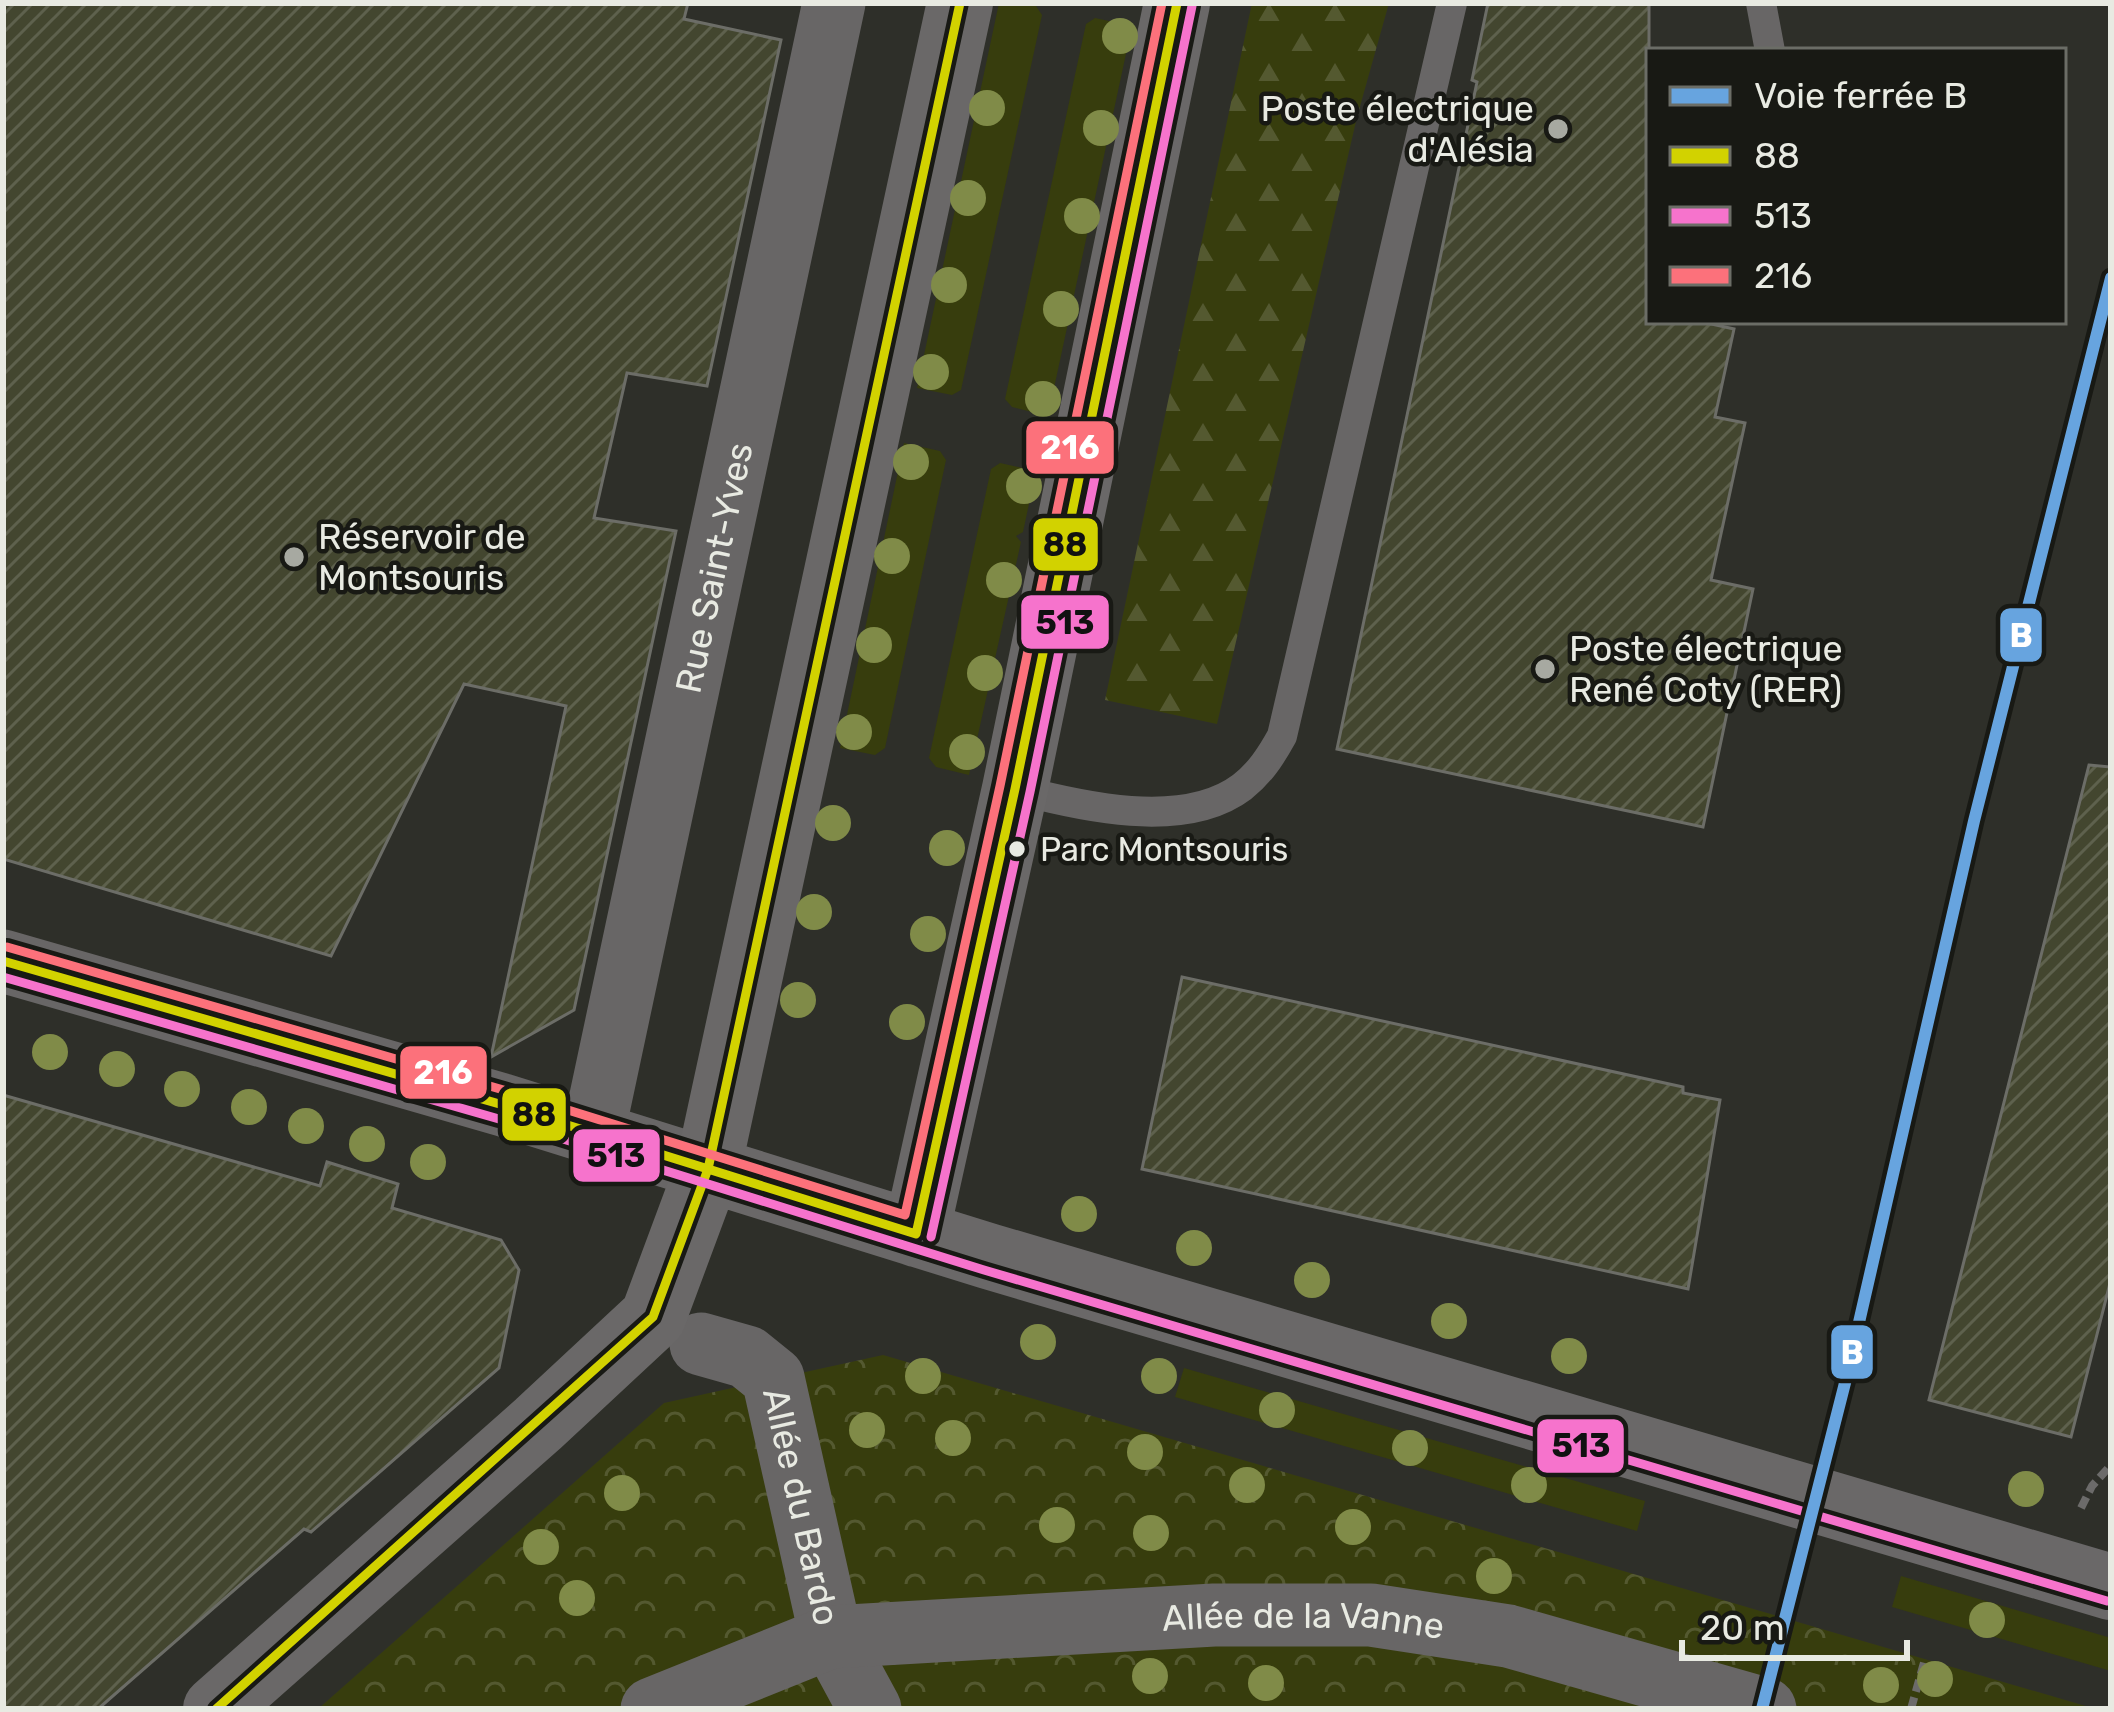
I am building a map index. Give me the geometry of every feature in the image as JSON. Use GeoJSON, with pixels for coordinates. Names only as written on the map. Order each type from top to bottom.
{"type":"FeatureCollection","features":[{"type":"Feature","properties":{"kind":"street","name":"Rue Saint-Yves"},"geometry":{"type":"LineString","coordinates":[[593,1134],[834,3]]}},
{"type":"Feature","properties":{"kind":"street"},"geometry":{"type":"LineString","coordinates":[[216,1709],[653,1317],[708,1169],[961,3]]}},
{"type":"Feature","properties":{"kind":"street"},"geometry":{"type":"LineString","coordinates":[[916,1234],[1015,789],[1177,3]]}},
{"type":"Feature","properties":{"kind":"street"},"geometry":{"type":"LineString","coordinates":[[3,961],[2111,1587]]}},
{"type":"Feature","properties":{"kind":"street","name":"Allée du Bardo"},"geometry":{"type":"LineString","coordinates":[[701,1344],[747,1357],[773,1378],[831,1637],[870,1709]]}},
{"type":"Feature","properties":{"kind":"street","name":"Allée de la Vanne"},"geometry":{"type":"LineString","coordinates":[[652,1709],[831,1637],[1214,1615],[1371,1616],[1508,1636],[1765,1709]]}},
{"type":"Feature","properties":{"kind":"lane"},"geometry":{"type":"LineString","coordinates":[[1015,789],[1125,812],[1209,803],[1239,790],[1265,766],[1282,736],[1452,3]]}},
{"type":"Feature","properties":{"kind":"lane"},"geometry":{"type":"LineString","coordinates":[[1761,3],[1769,48]]}},
{"type":"Feature","properties":{"kind":"path"},"geometry":{"type":"LineString","coordinates":[[1911,1709],[1925,1659]]}},
{"type":"Feature","properties":{"kind":"green space"},"geometry":{"type":"Polygon","coordinates":[[[999,3],[1036,6],[1042,15],[961,390],[952,395],[917,388],[999,3]]]}},
{"type":"Feature","properties":{"kind":"green space"},"geometry":{"type":"Polygon","coordinates":[[[1252,3],[1389,3],[1357,117],[1217,724],[1105,700],[1252,3]]]}},
{"type":"Feature","properties":{"kind":"green space"},"geometry":{"type":"Polygon","coordinates":[[[1095,18],[1132,26],[1048,416],[1012,407],[1005,399],[1086,24],[1095,18]]]}},
{"type":"Feature","properties":{"kind":"green space"},"geometry":{"type":"Polygon","coordinates":[[[904,443],[940,451],[946,460],[885,748],[875,755],[840,748],[904,443]]]}},
{"type":"Feature","properties":{"kind":"green space"},"geometry":{"type":"Polygon","coordinates":[[[1000,463],[1036,471],[1023,532],[1016,536],[1021,542],[969,775],[936,767],[929,758],[991,469],[1000,463]]]}},
{"type":"Feature","properties":{"kind":"green space"},"geometry":{"type":"Polygon","coordinates":[[[883,1355],[2096,1709],[318,1709],[664,1403],[883,1355]]]}},
{"type":"Feature","properties":{"kind":"green space"},"geometry":{"type":"Polygon","coordinates":[[[1184,1368],[1645,1501],[1637,1531],[1175,1397],[1184,1368]]]}},
{"type":"Feature","properties":{"kind":"green space"},"geometry":{"type":"Polygon","coordinates":[[[1901,1576],[2111,1638],[2111,1671],[1892,1607],[1901,1576]]]}},
{"type":"Feature","properties":{"kind":"building","name":"Réservoir de Montsouris"},"geometry":{"type":"Polygon","coordinates":[[[3,3],[688,3],[684,19],[781,40],[707,386],[627,373],[594,518],[676,531],[574,1010],[491,1057],[566,706],[464,684],[331,956],[3,859],[3,3]]]}},
{"type":"Feature","properties":{"kind":"building"},"geometry":{"type":"Polygon","coordinates":[[[1488,3],[1649,3],[1646,324],[1712,324],[1734,329],[1715,417],[1745,423],[1711,580],[1753,589],[1703,827],[1337,749],[1477,82],[1472,80],[1488,3]]]}},
{"type":"Feature","properties":{"kind":"building"},"geometry":{"type":"Polygon","coordinates":[[[2089,765],[2111,767],[2111,1279],[2071,1437],[1929,1400],[2089,765]]]}},
{"type":"Feature","properties":{"kind":"building"},"geometry":{"type":"Polygon","coordinates":[[[1182,977],[1683,1087],[1683,1093],[1720,1100],[1688,1289],[1142,1169],[1182,977]]]}},
{"type":"Feature","properties":{"kind":"building"},"geometry":{"type":"Polygon","coordinates":[[[3,1095],[320,1186],[327,1162],[398,1184],[392,1208],[501,1240],[519,1270],[499,1368],[311,1532],[304,1529],[98,1709],[3,1709],[3,1095]]]}},
{"type":"Feature","properties":{"kind":"rail line","name":"B"},"geometry":{"type":"LineString","coordinates":[[1762,1709],[1846,1379],[1974,821],[2111,278]]}},
{"type":"Feature","properties":{"kind":"transit line","name":"88"},"geometry":{"type":"LineString","coordinates":[[216,1709],[653,1317],[708,1169],[960,3]]}},
{"type":"Feature","properties":{"kind":"transit line","name":"216"},"geometry":{"type":"LineString","coordinates":[[7,947],[507,1091],[905,1215],[1000,786],[1162,3]]}},
{"type":"Feature","properties":{"kind":"transit line","name":"88"},"geometry":{"type":"LineString","coordinates":[[3,961],[503,1105],[916,1234],[1015,789],[1177,3]]}},
{"type":"Feature","properties":{"kind":"transit line","name":"513"},"geometry":{"type":"LineString","coordinates":[[931,1237],[1030,792],[1192,6]]}},
{"type":"Feature","properties":{"kind":"transit line","name":"513"},"geometry":{"type":"LineString","coordinates":[[3,977],[499,1119],[984,1270],[2107,1601]]}},
{"type":"Feature","properties":{"kind":"place","name":"Poste électrique d'Alésia"},"geometry":{"type":"Point","coordinates":[1558,129]}},
{"type":"Feature","properties":{"kind":"place","name":"Réservoir de Montsouris"},"geometry":{"type":"Point","coordinates":[294,557]}},
{"type":"Feature","properties":{"kind":"place","name":"Poste électrique René Coty (RER)"},"geometry":{"type":"Point","coordinates":[1545,669]}},
{"type":"Feature","properties":{"kind":"place","name":"Parc Montsouris"},"geometry":{"type":"Point","coordinates":[1017,849]}}]}
